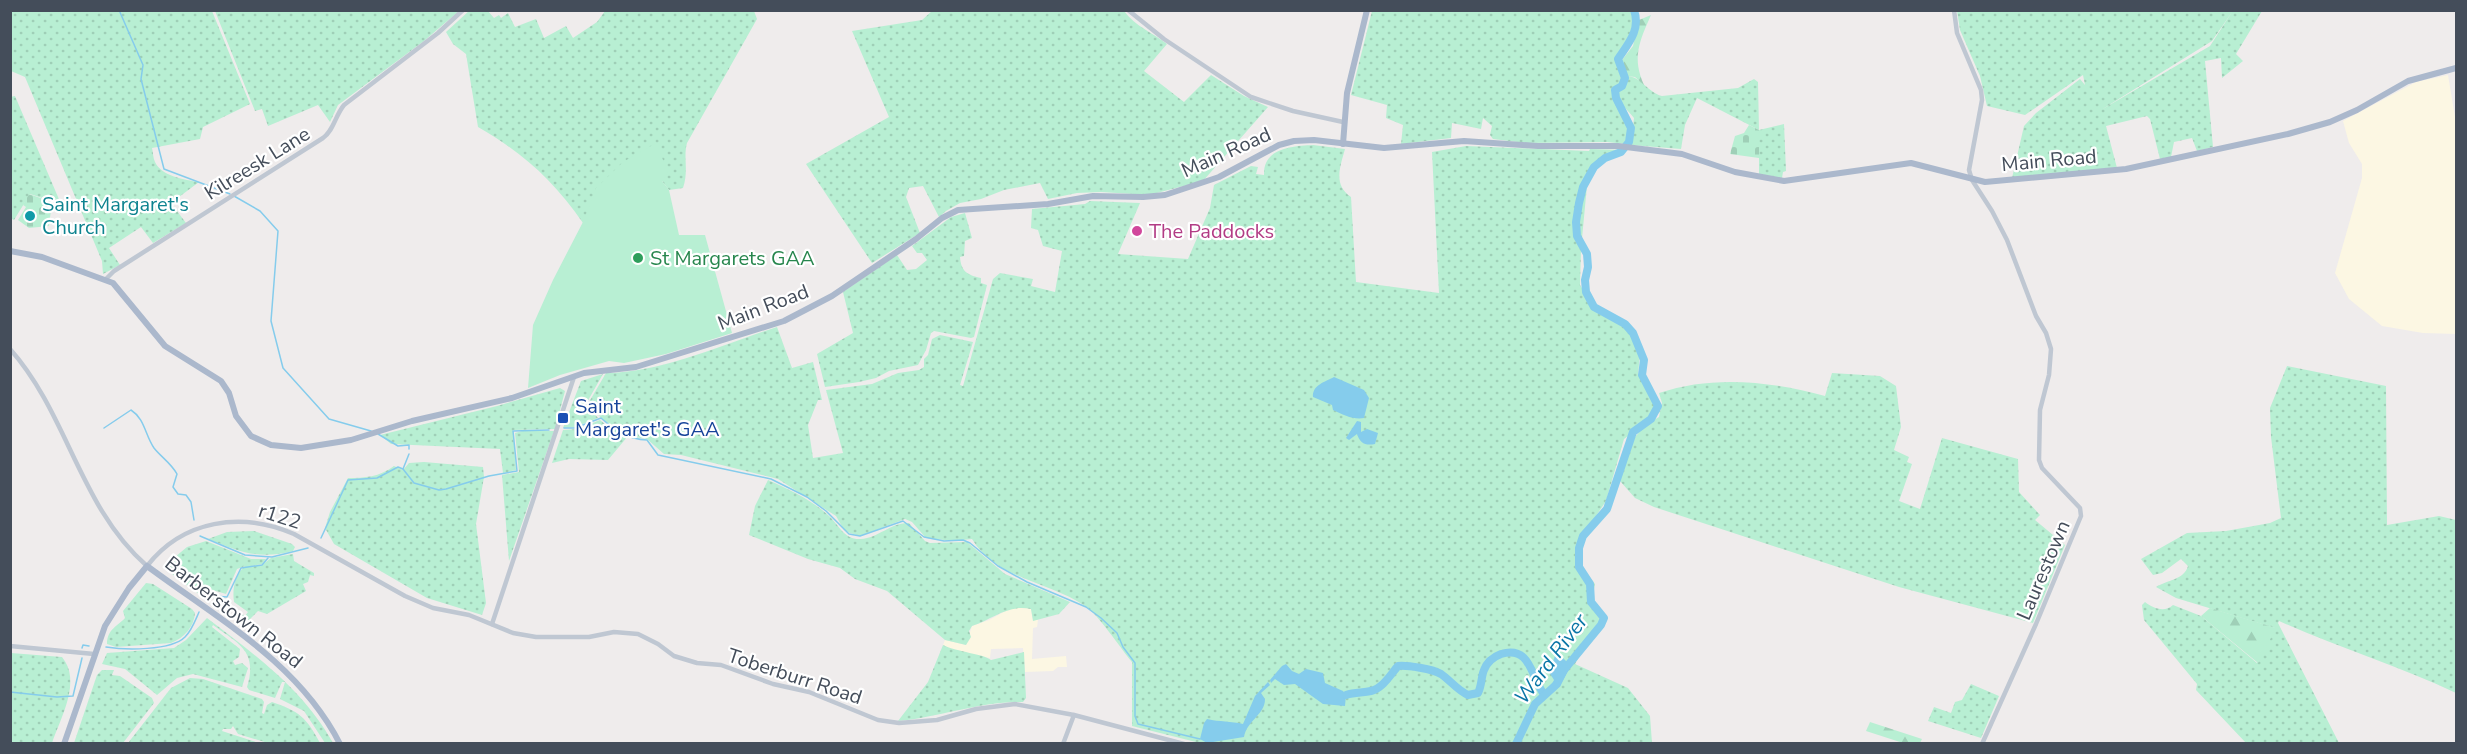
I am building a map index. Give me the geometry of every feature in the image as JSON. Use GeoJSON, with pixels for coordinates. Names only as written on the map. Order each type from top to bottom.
{"type":"FeatureCollection","features":[{"type":"Feature","properties":{"kind":"main road"},"geometry":{"type":"LineString","coordinates":[[1343,144],[1347,93],[1367,10]]}},
{"type":"Feature","properties":{"kind":"main road","name":"Main Road"},"geometry":{"type":"LineString","coordinates":[[10,251],[42,257],[106,279],[120,289],[153,334],[165,346],[221,381],[229,393],[238,422],[246,432],[257,440],[281,447],[301,448],[351,441],[386,429],[512,398],[595,371],[636,367],[797,316],[832,296],[916,239],[942,218],[958,210],[1048,204],[1093,196],[1165,195],[1219,177],[1285,143],[1314,140],[1384,148],[1471,141],[1538,146],[1618,146],[1682,154],[1726,169],[1773,180],[1797,180],[1903,163],[1918,164],[1985,183],[2126,169],[2288,135],[2333,121],[2408,81],[2457,68]]}},
{"type":"Feature","properties":{"kind":"main road"},"geometry":{"type":"LineString","coordinates":[[64,744],[105,626],[118,603],[147,566]]}},
{"type":"Feature","properties":{"kind":"main road","name":"Barberstown Road"},"geometry":{"type":"LineString","coordinates":[[147,566],[283,668],[314,701],[340,744]]}},
{"type":"Feature","properties":{"kind":"street","name":"Kilreesk Lane"},"geometry":{"type":"LineString","coordinates":[[106,279],[114,271],[330,133],[338,112],[344,105],[430,39],[463,10]]}},
{"type":"Feature","properties":{"kind":"street"},"geometry":{"type":"LineString","coordinates":[[1128,10],[1164,39],[1251,97],[1293,111],[1343,122]]}},
{"type":"Feature","properties":{"kind":"street"},"geometry":{"type":"LineString","coordinates":[[1954,10],[1957,33],[1981,90],[1982,100],[1970,170],[1972,180]]}},
{"type":"Feature","properties":{"kind":"street","name":"Laurestown"},"geometry":{"type":"LineString","coordinates":[[1972,180],[2007,240],[2036,316],[2046,333],[2051,349],[2051,362],[2040,410],[2039,460],[2042,468],[2080,508],[2081,516],[1982,744]]}},
{"type":"Feature","properties":{"kind":"street"},"geometry":{"type":"LineString","coordinates":[[10,349],[43,397],[97,505],[124,543],[147,566]]}},
{"type":"Feature","properties":{"kind":"street"},"geometry":{"type":"LineString","coordinates":[[492,624],[574,377]]}},
{"type":"Feature","properties":{"kind":"street","name":"r122"},"geometry":{"type":"LineString","coordinates":[[147,566],[164,547],[199,527],[239,520],[258,522],[294,534],[405,596]]}},
{"type":"Feature","properties":{"kind":"street","name":"Toberburr Road"},"geometry":{"type":"LineString","coordinates":[[405,596],[434,608],[469,615],[513,633],[536,637],[589,637],[614,632],[638,634],[658,644],[674,656],[697,663],[721,665],[773,684],[809,692],[889,723],[937,720],[976,709],[1015,704],[1074,715],[1184,744]]}},
{"type":"Feature","properties":{"kind":"street"},"geometry":{"type":"LineString","coordinates":[[10,646],[94,654]]}},
{"type":"Feature","properties":{"kind":"street"},"geometry":{"type":"LineString","coordinates":[[1063,744],[1074,715]]}},
{"type":"Feature","properties":{"kind":"shaded area"},"geometry":{"type":"Polygon","coordinates":[[[2448,75],[2456,123],[2456,334],[2423,333],[2382,326],[2349,299],[2335,273],[2362,178],[2362,164],[2349,143],[2343,121],[2416,82],[2448,75]]]}},
{"type":"Feature","properties":{"kind":"shaded area"},"geometry":{"type":"Polygon","coordinates":[[[1011,608],[1031,609],[1033,620],[1038,620],[1037,627],[1033,628],[1032,659],[1066,656],[1067,667],[1058,667],[1053,671],[1025,672],[1023,648],[991,649],[990,658],[955,651],[943,645],[945,640],[966,645],[972,626],[1011,608]]]}},
{"type":"Feature","properties":{"kind":"green space"},"geometry":{"type":"Polygon","coordinates":[[[470,10],[488,11],[494,18],[499,15],[501,18],[508,13],[515,27],[536,19],[544,38],[566,26],[573,38],[597,22],[605,11],[754,11],[757,19],[687,143],[686,175],[683,188],[669,190],[662,181],[583,223],[560,194],[523,157],[478,127],[466,54],[453,44],[446,32],[470,10]]]}},
{"type":"Feature","properties":{"kind":"green space"},"geometry":{"type":"Polygon","coordinates":[[[1633,10],[1636,25],[1622,50],[1619,66],[1623,77],[1616,90],[1618,103],[1631,128],[1626,144],[1607,142],[1526,143],[1493,139],[1490,135],[1492,126],[1483,118],[1481,129],[1452,123],[1451,138],[1401,144],[1403,125],[1386,118],[1387,105],[1351,95],[1372,11],[1633,10]]]}},
{"type":"Feature","properties":{"kind":"green space"},"geometry":{"type":"Polygon","coordinates":[[[10,11],[212,11],[250,104],[203,127],[200,139],[152,148],[155,162],[162,171],[199,182],[171,203],[186,223],[153,243],[141,227],[109,248],[120,265],[103,274],[102,261],[25,77],[11,71],[10,11]]]}},
{"type":"Feature","properties":{"kind":"green space"},"geometry":{"type":"Polygon","coordinates":[[[215,11],[459,11],[424,41],[338,105],[330,122],[318,105],[268,126],[262,109],[255,111],[215,11]]]}},
{"type":"Feature","properties":{"kind":"green space"},"geometry":{"type":"Polygon","coordinates":[[[932,11],[1124,11],[1139,25],[1167,44],[1144,71],[1184,102],[1211,75],[1244,96],[1268,107],[1203,181],[1149,195],[1101,192],[1077,193],[1048,199],[1040,183],[1004,190],[981,199],[960,203],[939,217],[923,186],[909,188],[906,197],[920,233],[872,263],[806,164],[889,117],[852,31],[922,20],[932,11]]]}},
{"type":"Feature","properties":{"kind":"green space"},"geometry":{"type":"Polygon","coordinates":[[[1957,11],[2262,11],[2236,54],[2243,61],[2222,78],[2221,58],[2205,61],[2213,147],[2197,151],[2192,138],[2174,142],[2171,157],[2160,159],[2150,119],[2147,116],[2106,126],[2117,168],[2012,178],[2024,126],[2036,113],[2080,79],[2085,85],[2083,75],[2025,115],[1987,106],[1980,76],[1960,30],[1957,11]],[[2232,12],[2212,41],[2101,110],[2210,46],[2232,12]]]}},
{"type":"Feature","properties":{"kind":"green space"},"geometry":{"type":"Polygon","coordinates":[[[1651,15],[1643,34],[1638,58],[1644,85],[1635,77],[1627,76],[1622,60],[1633,46],[1639,20],[1651,15]]]}},
{"type":"Feature","properties":{"kind":"green space"},"geometry":{"type":"Polygon","coordinates":[[[1627,76],[1637,79],[1662,96],[1738,88],[1754,79],[1758,82],[1759,130],[1697,98],[1685,125],[1681,149],[1631,145],[1634,118],[1621,103],[1619,96],[1627,76]]]}},
{"type":"Feature","properties":{"kind":"green space"},"geometry":{"type":"Polygon","coordinates":[[[15,96],[61,204],[30,194],[14,220],[10,218],[10,97],[15,96]]]}},
{"type":"Feature","properties":{"kind":"green space"},"geometry":{"type":"Polygon","coordinates":[[[1784,124],[1786,171],[1783,172],[1782,178],[1759,174],[1759,130],[1784,124]]]}},
{"type":"Feature","properties":{"kind":"green space"},"geometry":{"type":"Polygon","coordinates":[[[1749,125],[1759,130],[1759,158],[1730,154],[1735,136],[1744,133],[1749,125]]]}},
{"type":"Feature","properties":{"kind":"green space","name":"St Margarets GAA"},"geometry":{"type":"Polygon","coordinates":[[[656,143],[668,172],[662,181],[669,190],[679,235],[705,235],[732,333],[666,354],[624,363],[609,361],[560,375],[528,388],[533,325],[584,220],[596,188],[623,162],[656,143]]]}},
{"type":"Feature","properties":{"kind":"green space"},"geometry":{"type":"Polygon","coordinates":[[[1313,145],[1345,149],[1339,175],[1342,187],[1351,197],[1356,282],[1439,293],[1432,152],[1466,146],[1589,151],[1590,149],[1623,150],[1622,153],[1602,160],[1588,175],[1580,285],[1594,307],[1630,330],[1640,354],[1638,374],[1660,412],[1624,439],[1606,501],[1580,540],[1580,564],[1595,584],[1591,604],[1602,618],[1575,664],[1628,688],[1650,716],[1652,743],[1200,743],[1132,726],[1132,662],[1097,617],[1091,610],[1071,598],[995,563],[972,539],[953,541],[926,538],[912,522],[905,519],[860,536],[850,533],[844,530],[836,516],[778,479],[681,455],[664,454],[647,439],[628,436],[608,460],[569,459],[552,463],[563,430],[578,429],[600,420],[614,430],[589,406],[589,402],[606,373],[627,372],[670,363],[777,327],[792,368],[813,362],[822,400],[818,400],[808,425],[813,458],[843,453],[826,390],[872,384],[898,373],[919,370],[924,367],[924,359],[928,355],[932,339],[940,335],[973,342],[960,385],[963,386],[993,279],[1000,273],[1033,279],[1031,286],[1055,292],[1062,251],[1043,246],[1038,230],[1031,228],[1032,209],[1085,204],[1090,201],[1140,203],[1118,254],[1188,259],[1210,208],[1214,185],[1251,166],[1258,167],[1256,174],[1264,175],[1268,159],[1280,150],[1313,145]]]}},
{"type":"Feature","properties":{"kind":"green space"},"geometry":{"type":"Polygon","coordinates":[[[29,194],[52,202],[49,226],[29,228],[18,220],[26,207],[23,205],[29,194]]]}},
{"type":"Feature","properties":{"kind":"green space"},"geometry":{"type":"Polygon","coordinates":[[[965,213],[972,238],[965,241],[964,256],[960,257],[962,266],[966,272],[981,278],[981,283],[987,285],[974,337],[934,331],[931,333],[918,365],[889,371],[876,378],[825,387],[817,354],[853,333],[843,292],[897,255],[907,270],[916,269],[927,260],[912,246],[951,217],[965,213]]]}},
{"type":"Feature","properties":{"kind":"green space"},"geometry":{"type":"Polygon","coordinates":[[[2287,366],[2386,386],[2387,525],[2439,516],[2456,520],[2456,693],[2279,621],[2339,743],[2246,743],[2196,690],[2197,684],[2144,620],[2142,605],[2145,602],[2162,609],[2173,605],[2201,616],[2257,663],[2275,628],[2176,598],[2156,587],[2179,577],[2188,566],[2181,559],[2162,573],[2153,575],[2141,559],[2187,533],[2226,531],[2270,523],[2281,518],[2271,437],[2270,408],[2287,366]]]}},
{"type":"Feature","properties":{"kind":"green space"},"geometry":{"type":"Polygon","coordinates":[[[1832,373],[1880,376],[1896,386],[1901,427],[1894,450],[1909,457],[1907,462],[1912,464],[1899,501],[1920,509],[1942,438],[2018,459],[2019,492],[2040,515],[2035,520],[2065,545],[2033,623],[1899,587],[1654,507],[1635,498],[1620,481],[1632,441],[1644,426],[1659,417],[1662,403],[1659,393],[1700,384],[1742,382],[1763,384],[1825,396],[1832,373]]]}},
{"type":"Feature","properties":{"kind":"green space"},"geometry":{"type":"Polygon","coordinates":[[[603,374],[586,404],[598,418],[575,427],[563,428],[581,381],[603,374]]]}},
{"type":"Feature","properties":{"kind":"green space"},"geometry":{"type":"Polygon","coordinates":[[[560,388],[565,391],[555,429],[513,430],[516,470],[503,473],[500,449],[391,444],[380,435],[497,406],[560,388]]]}},
{"type":"Feature","properties":{"kind":"green space"},"geometry":{"type":"Polygon","coordinates":[[[554,431],[509,561],[502,475],[519,472],[515,433],[554,431]]]}},
{"type":"Feature","properties":{"kind":"green space"},"geometry":{"type":"Polygon","coordinates":[[[424,462],[483,467],[484,477],[476,524],[486,603],[482,615],[427,598],[334,544],[325,528],[330,512],[348,478],[372,476],[383,473],[394,466],[403,470],[409,463],[424,462]]]}},
{"type":"Feature","properties":{"kind":"green space"},"geometry":{"type":"Polygon","coordinates":[[[768,480],[815,504],[850,537],[867,538],[897,525],[909,523],[925,541],[930,543],[967,542],[1005,574],[1070,602],[1059,614],[1033,621],[1031,609],[1008,610],[972,626],[969,631],[971,637],[966,645],[945,640],[887,591],[855,579],[840,568],[808,559],[749,535],[755,506],[768,480]]]}},
{"type":"Feature","properties":{"kind":"green space"},"geometry":{"type":"Polygon","coordinates":[[[254,531],[295,547],[293,551],[280,554],[259,555],[240,551],[208,539],[227,532],[254,531]]]}},
{"type":"Feature","properties":{"kind":"green space"},"geometry":{"type":"Polygon","coordinates":[[[206,541],[251,559],[266,559],[262,564],[246,567],[262,565],[271,558],[293,554],[294,561],[314,573],[314,576],[310,575],[308,582],[303,584],[306,591],[267,614],[258,611],[243,626],[236,622],[242,614],[245,616],[248,612],[234,602],[233,592],[237,577],[245,566],[237,569],[226,594],[216,591],[203,597],[163,567],[187,547],[206,541]]]}},
{"type":"Feature","properties":{"kind":"green space"},"geometry":{"type":"Polygon","coordinates":[[[146,583],[153,584],[192,609],[195,613],[190,627],[184,635],[171,643],[116,647],[107,644],[111,631],[125,618],[123,611],[146,583]]]}},
{"type":"Feature","properties":{"kind":"green space"},"geometry":{"type":"Polygon","coordinates":[[[2210,608],[2276,628],[2258,663],[2201,616],[2210,608]]]}},
{"type":"Feature","properties":{"kind":"green space"},"geometry":{"type":"Polygon","coordinates":[[[207,618],[260,660],[285,682],[282,682],[275,698],[249,690],[247,687],[250,675],[248,657],[238,643],[213,625],[212,627],[240,649],[239,657],[233,661],[235,665],[242,663],[248,668],[242,687],[193,674],[177,678],[157,695],[125,669],[102,664],[107,653],[174,648],[186,640],[207,618]]]}},
{"type":"Feature","properties":{"kind":"green space"},"geometry":{"type":"Polygon","coordinates":[[[943,645],[991,660],[1024,652],[1026,698],[1023,702],[992,704],[898,721],[928,682],[943,645]]]}},
{"type":"Feature","properties":{"kind":"green space"},"geometry":{"type":"Polygon","coordinates":[[[11,653],[62,657],[68,667],[70,688],[68,699],[52,743],[11,743],[11,653]]]}},
{"type":"Feature","properties":{"kind":"green space"},"geometry":{"type":"Polygon","coordinates":[[[102,670],[114,670],[112,675],[120,676],[152,698],[154,703],[123,743],[74,743],[97,675],[102,670]]]}},
{"type":"Feature","properties":{"kind":"green space"},"geometry":{"type":"Polygon","coordinates":[[[190,678],[203,679],[262,699],[264,702],[262,713],[264,714],[267,705],[272,702],[296,712],[311,727],[320,743],[268,743],[238,734],[233,726],[231,729],[222,731],[259,743],[128,743],[171,688],[190,678]]]}},
{"type":"Feature","properties":{"kind":"green space"},"geometry":{"type":"Polygon","coordinates":[[[285,682],[307,706],[333,743],[325,743],[304,711],[280,699],[285,682]]]}},
{"type":"Feature","properties":{"kind":"green space"},"geometry":{"type":"Polygon","coordinates":[[[1971,684],[1999,696],[1981,738],[1928,721],[1934,707],[1951,713],[1955,702],[1962,700],[1971,684]]]}},
{"type":"Feature","properties":{"kind":"green space"},"geometry":{"type":"Polygon","coordinates":[[[1870,722],[1922,739],[1920,743],[1903,743],[1866,731],[1870,722]]]}},
{"type":"Feature","properties":{"kind":"water"},"geometry":{"type":"Polygon","coordinates":[[[1334,377],[1364,390],[1369,398],[1364,418],[1345,415],[1333,410],[1332,405],[1313,397],[1317,387],[1334,377]]]}},
{"type":"Feature","properties":{"kind":"water"},"geometry":{"type":"Polygon","coordinates":[[[1357,421],[1361,422],[1361,432],[1367,429],[1378,433],[1375,444],[1363,443],[1357,434],[1349,440],[1346,438],[1357,421]]]}},
{"type":"Feature","properties":{"kind":"water"},"geometry":{"type":"Polygon","coordinates":[[[1555,656],[1561,656],[1571,666],[1560,685],[1554,689],[1551,686],[1554,680],[1549,672],[1555,656]]]}},
{"type":"Feature","properties":{"kind":"water"},"geometry":{"type":"Polygon","coordinates":[[[1286,664],[1292,671],[1299,674],[1306,669],[1323,673],[1325,683],[1343,691],[1346,695],[1345,706],[1323,704],[1295,684],[1284,685],[1275,679],[1271,683],[1270,680],[1286,664]]]}},
{"type":"Feature","properties":{"kind":"water"},"geometry":{"type":"Polygon","coordinates":[[[1268,682],[1270,685],[1261,693],[1265,699],[1264,705],[1244,737],[1207,743],[1200,739],[1207,719],[1243,724],[1255,696],[1268,682]]]}},
{"type":"Feature","properties":{"kind":"waterway"},"geometry":{"type":"LineString","coordinates":[[119,10],[143,65],[141,79],[164,169],[230,194]]}},
{"type":"Feature","properties":{"kind":"waterway","name":"Ward River"},"geometry":{"type":"LineString","coordinates":[[1516,744],[1535,704],[1557,684],[1564,670],[1601,625],[1604,618],[1591,602],[1590,584],[1579,567],[1579,548],[1583,536],[1607,509],[1633,432],[1651,419],[1658,406],[1642,375],[1644,360],[1633,333],[1625,324],[1594,307],[1586,292],[1587,254],[1577,236],[1576,222],[1583,187],[1594,167],[1605,158],[1621,152],[1629,142],[1631,128],[1616,98],[1615,90],[1622,86],[1625,78],[1618,59],[1635,30],[1634,10]]}},
{"type":"Feature","properties":{"kind":"waterway"},"geometry":{"type":"LineString","coordinates":[[234,196],[260,211],[278,231],[271,321],[283,368],[329,419],[371,431]]}},
{"type":"Feature","properties":{"kind":"waterway"},"geometry":{"type":"LineString","coordinates":[[104,428],[131,410],[136,414],[154,448],[177,474],[173,487],[178,494],[186,495],[191,502],[194,520]]}},
{"type":"Feature","properties":{"kind":"waterway"},"geometry":{"type":"LineString","coordinates":[[564,428],[575,428],[601,418],[622,434],[647,440],[658,455],[771,479],[807,497],[826,511],[849,534],[860,536],[903,521],[924,537],[944,541],[963,540],[970,543],[998,566],[1027,582],[1086,607],[1117,633],[1123,647],[1135,663],[1135,716],[1138,724],[1200,739]]}},
{"type":"Feature","properties":{"kind":"waterway"},"geometry":{"type":"LineString","coordinates":[[321,538],[348,480],[377,478],[398,467],[403,469],[414,483],[439,490],[446,489],[489,476],[517,471],[513,431],[549,430]]}},
{"type":"Feature","properties":{"kind":"waterway"},"geometry":{"type":"LineString","coordinates":[[378,434],[398,446],[409,445],[409,449]]}},
{"type":"Feature","properties":{"kind":"waterway"},"geometry":{"type":"LineString","coordinates":[[403,469],[409,454]]}},
{"type":"Feature","properties":{"kind":"waterway"},"geometry":{"type":"LineString","coordinates":[[200,536],[245,555],[272,557],[308,548]]}},
{"type":"Feature","properties":{"kind":"waterway"},"geometry":{"type":"LineString","coordinates":[[207,601],[214,596],[227,597],[241,568],[262,565],[268,558]]}},
{"type":"Feature","properties":{"kind":"waterway"},"geometry":{"type":"LineString","coordinates":[[106,647],[147,648],[178,642],[190,631],[199,612]]}},
{"type":"Feature","properties":{"kind":"waterway"},"geometry":{"type":"LineString","coordinates":[[82,648],[83,645],[89,646]]}},
{"type":"Feature","properties":{"kind":"waterway"},"geometry":{"type":"LineString","coordinates":[[1346,695],[1368,692],[1379,687],[1398,666],[1437,672],[1468,695],[1478,693],[1485,667],[1489,662],[1498,655],[1511,653],[1519,654],[1525,659],[1544,694]]}},
{"type":"Feature","properties":{"kind":"waterway"},"geometry":{"type":"LineString","coordinates":[[10,692],[57,697],[73,696],[82,658]]}},
{"type":"Feature","properties":{"kind":"place","name":"Saint Margaret's Church"},"geometry":{"type":"Point","coordinates":[30,216]}},
{"type":"Feature","properties":{"kind":"place","name":"The Paddocks"},"geometry":{"type":"Point","coordinates":[1137,231]}},
{"type":"Feature","properties":{"kind":"place","name":"St Margarets GAA"},"geometry":{"type":"Point","coordinates":[638,258]}},
{"type":"Feature","properties":{"kind":"place","name":"Saint Margaret's GAA"},"geometry":{"type":"Point","coordinates":[563,418]}}]}
